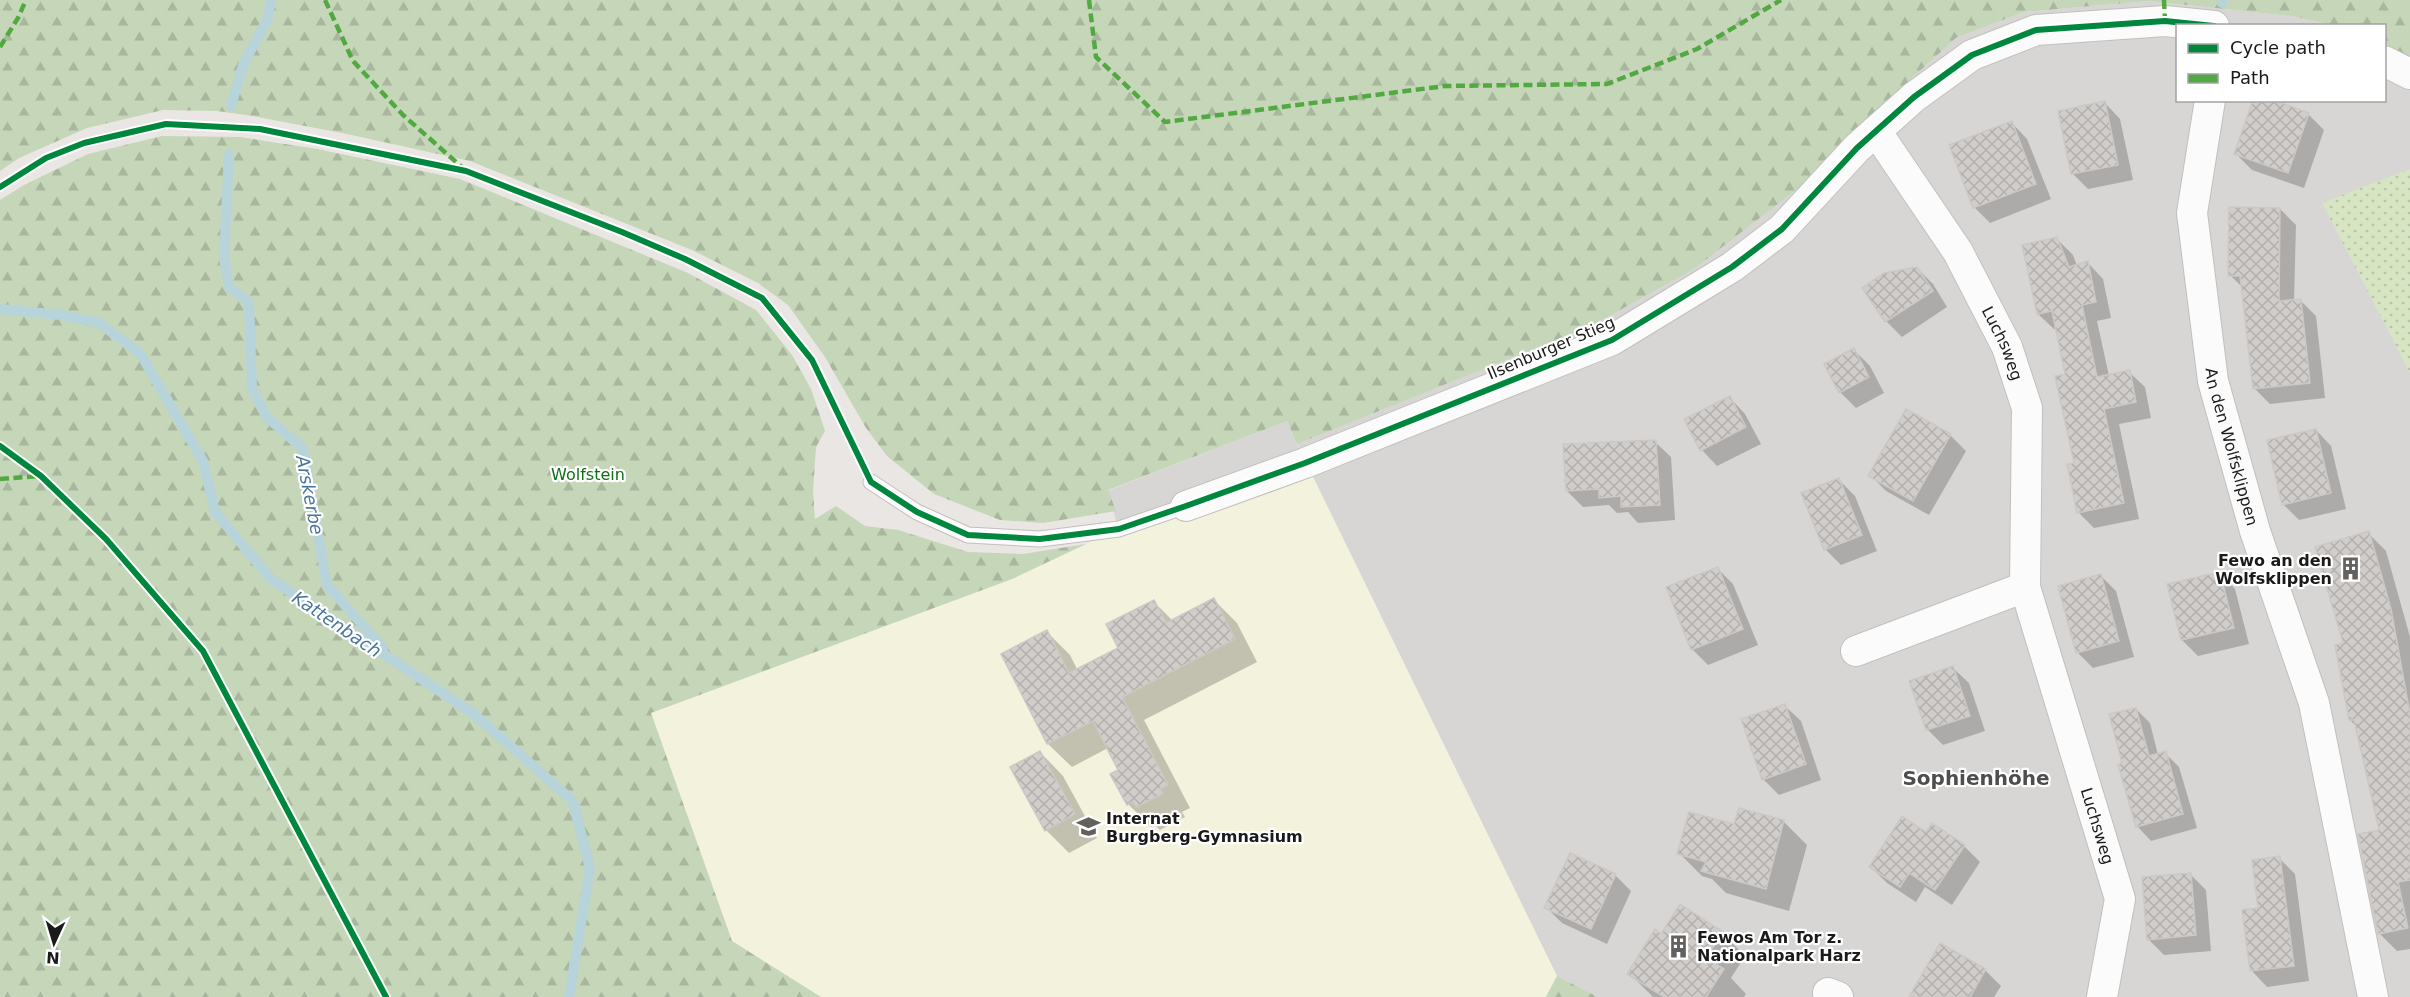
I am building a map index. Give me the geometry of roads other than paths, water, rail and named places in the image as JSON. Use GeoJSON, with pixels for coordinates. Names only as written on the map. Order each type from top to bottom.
{"type":"FeatureCollection","features":[{"type":"Feature","properties":{"kind":"street","name":"Ilsenburger Stieg"},"geometry":{"type":"LineString","coordinates":[[1186,506],[1305,463],[1612,340],[1732,267],[1782,230],[1876,130],[1914,98],[1972,55],[2036,30],[2164,21],[2194,24]]}},
{"type":"Feature","properties":{"kind":"street"},"geometry":{"type":"LineString","coordinates":[[2386,62],[2410,74]]}},
{"type":"Feature","properties":{"kind":"street","name":"An den Wolfsklippen"},"geometry":{"type":"LineString","coordinates":[[2210,102],[2192,213],[2213,381],[2255,531],[2314,703],[2373,997]]}},
{"type":"Feature","properties":{"kind":"street","name":"Luchsweg"},"geometry":{"type":"LineString","coordinates":[[1876,130],[1958,252],[2007,347],[2027,408],[2025,587],[2120,899],[2102,997]]}},
{"type":"Feature","properties":{"kind":"street"},"geometry":{"type":"LineString","coordinates":[[1856,651],[2025,587]]}},
{"type":"Feature","properties":{"kind":"lane","name":"Ilsenburger Stieg"},"geometry":{"type":"LineString","coordinates":[[871,482],[917,512],[968,535],[1040,540],[1119,529],[1186,506]]}},
{"type":"Feature","properties":{"kind":"waterway","name":"Arskerbe"},"geometry":{"type":"LineString","coordinates":[[231,106],[243,65],[268,18],[271,0]]}},
{"type":"Feature","properties":{"kind":"waterway","name":"Arskerbe"},"geometry":{"type":"LineString","coordinates":[[229,154],[224,258],[229,287],[249,302],[252,388],[266,416],[303,449],[327,585],[383,648]]}},
{"type":"Feature","properties":{"kind":"waterway","name":"Kattenbach"},"geometry":{"type":"LineString","coordinates":[[0,309],[61,315],[99,323],[140,353],[203,461],[215,512],[271,579],[474,714],[573,801],[590,869],[569,997]]}},
{"type":"Feature","properties":{"kind":"place","name":"Fewo an den Wolfsklippen"},"geometry":{"type":"Point","coordinates":[2350,569]}},
{"type":"Feature","properties":{"kind":"place","name":"Internat Burgberg-Gymnasium"},"geometry":{"type":"Point","coordinates":[1088,827]}},
{"type":"Feature","properties":{"kind":"place","name":"Fewos Am Tor z. Nationalpark Harz"},"geometry":{"type":"Point","coordinates":[1679,946]}},
{"type":"Feature","properties":{"kind":"district","name":"Sophienhöhe"},"geometry":{"type":"Point","coordinates":[1976,778]}},
{"type":"Feature","properties":{"kind":"park label","name":"Wolfstein"},"geometry":{"type":"Point","coordinates":[588,474]}}]}
